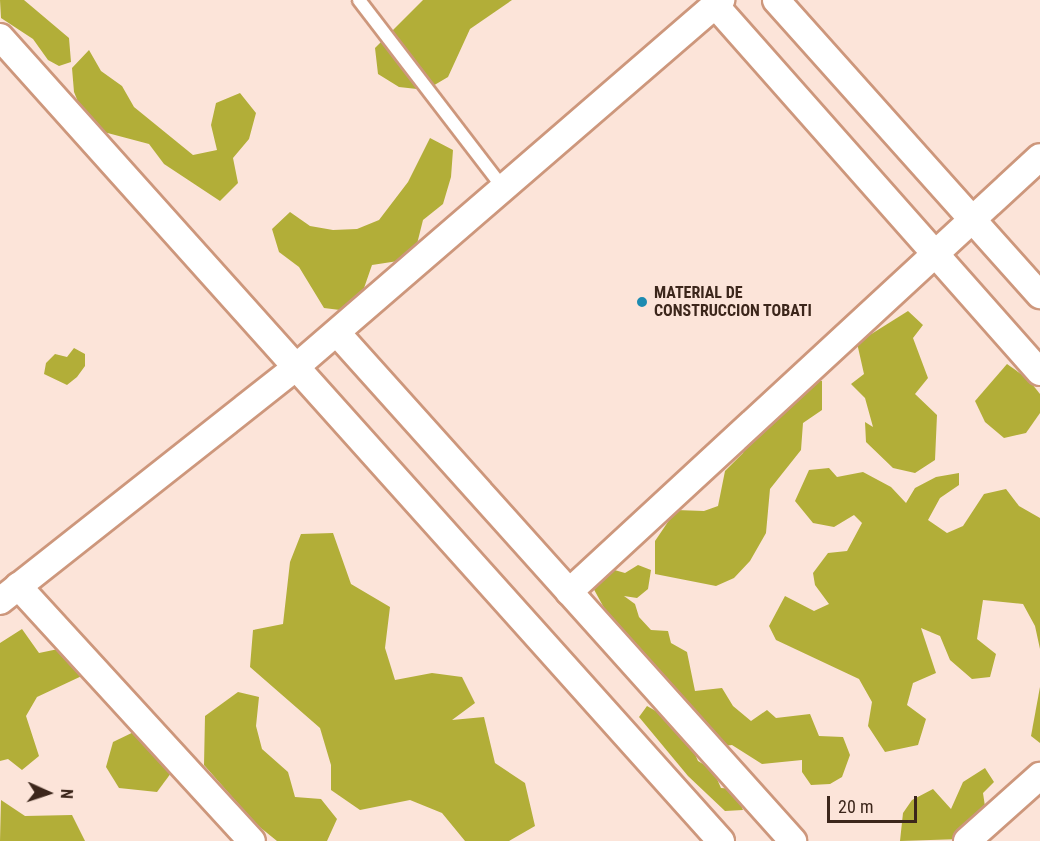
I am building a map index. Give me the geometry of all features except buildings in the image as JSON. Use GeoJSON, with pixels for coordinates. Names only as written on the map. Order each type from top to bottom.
{"type":"FeatureCollection","features":[{"type":"Feature","properties":{"kind":"street"},"geometry":{"type":"LineString","coordinates":[[776,0],[1040,296]]}},
{"type":"Feature","properties":{"kind":"street"},"geometry":{"type":"LineString","coordinates":[[252,841],[9,594],[337,333],[718,3],[1040,372]]}},
{"type":"Feature","properties":{"kind":"street"},"geometry":{"type":"LineString","coordinates":[[0,37],[721,841]]}},
{"type":"Feature","properties":{"kind":"street"},"geometry":{"type":"LineString","coordinates":[[569,592],[1040,157]]}},
{"type":"Feature","properties":{"kind":"street"},"geometry":{"type":"LineString","coordinates":[[337,333],[793,841]]}},
{"type":"Feature","properties":{"kind":"street"},"geometry":{"type":"LineString","coordinates":[[967,841],[1040,776]]}},
{"type":"Feature","properties":{"kind":"lane"},"geometry":{"type":"LineString","coordinates":[[359,0],[503,189]]}},
{"type":"Feature","properties":{"kind":"shaded area"},"geometry":{"type":"Polygon","coordinates":[[[0,0],[24,0],[69,38],[71,62],[59,66],[48,60],[33,39],[1,18],[0,0]]]}},
{"type":"Feature","properties":{"kind":"shaded area"},"geometry":{"type":"Polygon","coordinates":[[[423,0],[512,0],[470,29],[448,77],[426,90],[399,87],[378,74],[375,48],[423,0]]]}},
{"type":"Feature","properties":{"kind":"shaded area"},"geometry":{"type":"Polygon","coordinates":[[[89,50],[101,71],[122,86],[134,107],[193,155],[217,150],[211,125],[216,103],[240,93],[256,113],[249,139],[233,158],[238,183],[220,201],[164,164],[149,144],[100,131],[83,114],[74,92],[72,68],[89,50]]]}},
{"type":"Feature","properties":{"kind":"shaded area"},"geometry":{"type":"Polygon","coordinates":[[[430,138],[453,150],[451,177],[443,204],[423,220],[417,244],[398,261],[372,265],[363,291],[348,311],[324,308],[299,267],[279,252],[272,229],[290,212],[310,226],[333,230],[357,229],[379,220],[408,182],[430,138]]]}},
{"type":"Feature","properties":{"kind":"shaded area"},"geometry":{"type":"Polygon","coordinates":[[[908,311],[923,325],[913,338],[928,378],[915,394],[937,415],[935,460],[915,473],[893,468],[866,442],[865,422],[873,427],[865,398],[851,384],[864,374],[857,343],[908,311]]]}},
{"type":"Feature","properties":{"kind":"shaded area"},"geometry":{"type":"Polygon","coordinates":[[[74,348],[85,354],[85,366],[77,377],[67,385],[44,374],[46,363],[55,354],[67,357],[74,348]]]}},
{"type":"Feature","properties":{"kind":"shaded area"},"geometry":{"type":"Polygon","coordinates":[[[1007,364],[1028,379],[1040,394],[1040,413],[1026,433],[1004,438],[985,422],[975,401],[1007,364]]]}},
{"type":"Feature","properties":{"kind":"shaded area"},"geometry":{"type":"Polygon","coordinates":[[[789,372],[822,381],[822,410],[803,423],[801,450],[770,489],[766,533],[750,561],[734,578],[716,586],[655,574],[655,541],[676,510],[704,511],[718,506],[725,471],[743,453],[753,423],[789,372]]]}},
{"type":"Feature","properties":{"kind":"shaded area"},"geometry":{"type":"Polygon","coordinates":[[[829,468],[837,477],[863,472],[891,487],[906,503],[915,488],[936,477],[959,473],[959,485],[940,498],[928,520],[947,533],[963,526],[984,494],[1006,489],[1019,506],[1040,518],[1040,649],[1035,626],[1023,604],[983,600],[977,639],[996,654],[990,677],[972,679],[950,660],[940,636],[921,628],[936,673],[913,683],[907,705],[926,719],[918,745],[885,752],[868,726],[872,702],[859,679],[776,640],[769,626],[785,596],[814,611],[829,604],[815,585],[813,573],[828,553],[847,551],[862,523],[854,515],[834,527],[813,523],[795,501],[809,470],[829,468]]]}},
{"type":"Feature","properties":{"kind":"shaded area"},"geometry":{"type":"Polygon","coordinates":[[[333,533],[351,584],[390,607],[385,648],[395,680],[432,673],[462,677],[475,703],[452,720],[484,717],[495,763],[525,783],[535,826],[509,841],[465,841],[442,813],[410,800],[360,810],[331,790],[331,765],[320,728],[250,667],[253,630],[283,624],[290,562],[301,534],[333,533]]]}},
{"type":"Feature","properties":{"kind":"shaded area"},"geometry":{"type":"Polygon","coordinates":[[[638,565],[651,570],[648,589],[637,598],[624,596],[635,604],[639,617],[651,630],[668,631],[671,643],[687,652],[695,691],[722,688],[733,706],[751,721],[767,710],[776,718],[810,714],[819,736],[843,737],[850,755],[842,777],[830,784],[811,785],[802,772],[802,760],[762,764],[732,745],[715,747],[645,657],[615,628],[591,584],[611,569],[625,573],[638,565]]]}},
{"type":"Feature","properties":{"kind":"shaded area"},"geometry":{"type":"Polygon","coordinates":[[[22,629],[39,653],[68,647],[86,674],[37,697],[26,716],[39,756],[22,770],[8,759],[0,761],[0,643],[22,629]]]}},
{"type":"Feature","properties":{"kind":"shaded area"},"geometry":{"type":"Polygon","coordinates":[[[1040,687],[1040,743],[1031,736],[1040,687]]]}},
{"type":"Feature","properties":{"kind":"shaded area"},"geometry":{"type":"Polygon","coordinates":[[[238,692],[259,697],[256,726],[262,749],[288,772],[295,797],[321,799],[337,819],[327,841],[277,841],[256,824],[204,765],[205,716],[238,692]]]}},
{"type":"Feature","properties":{"kind":"shaded area"},"geometry":{"type":"Polygon","coordinates":[[[647,706],[661,714],[672,729],[690,743],[698,761],[713,770],[721,788],[734,789],[743,810],[725,811],[688,776],[639,717],[647,706]]]}},
{"type":"Feature","properties":{"kind":"shaded area"},"geometry":{"type":"Polygon","coordinates":[[[142,728],[174,769],[157,792],[119,788],[106,767],[113,742],[142,728]]]}},
{"type":"Feature","properties":{"kind":"shaded area"},"geometry":{"type":"Polygon","coordinates":[[[985,768],[994,782],[983,793],[987,820],[961,839],[900,841],[903,813],[912,800],[933,789],[951,809],[963,782],[985,768]]]}},
{"type":"Feature","properties":{"kind":"shaded area"},"geometry":{"type":"Polygon","coordinates":[[[1,800],[25,816],[72,815],[85,841],[0,841],[1,800]]]}},
{"type":"Feature","properties":{"kind":"place","name":"MATERIAL DE CONSTRUCCION TOBATI"},"geometry":{"type":"Point","coordinates":[642,302]}}]}
